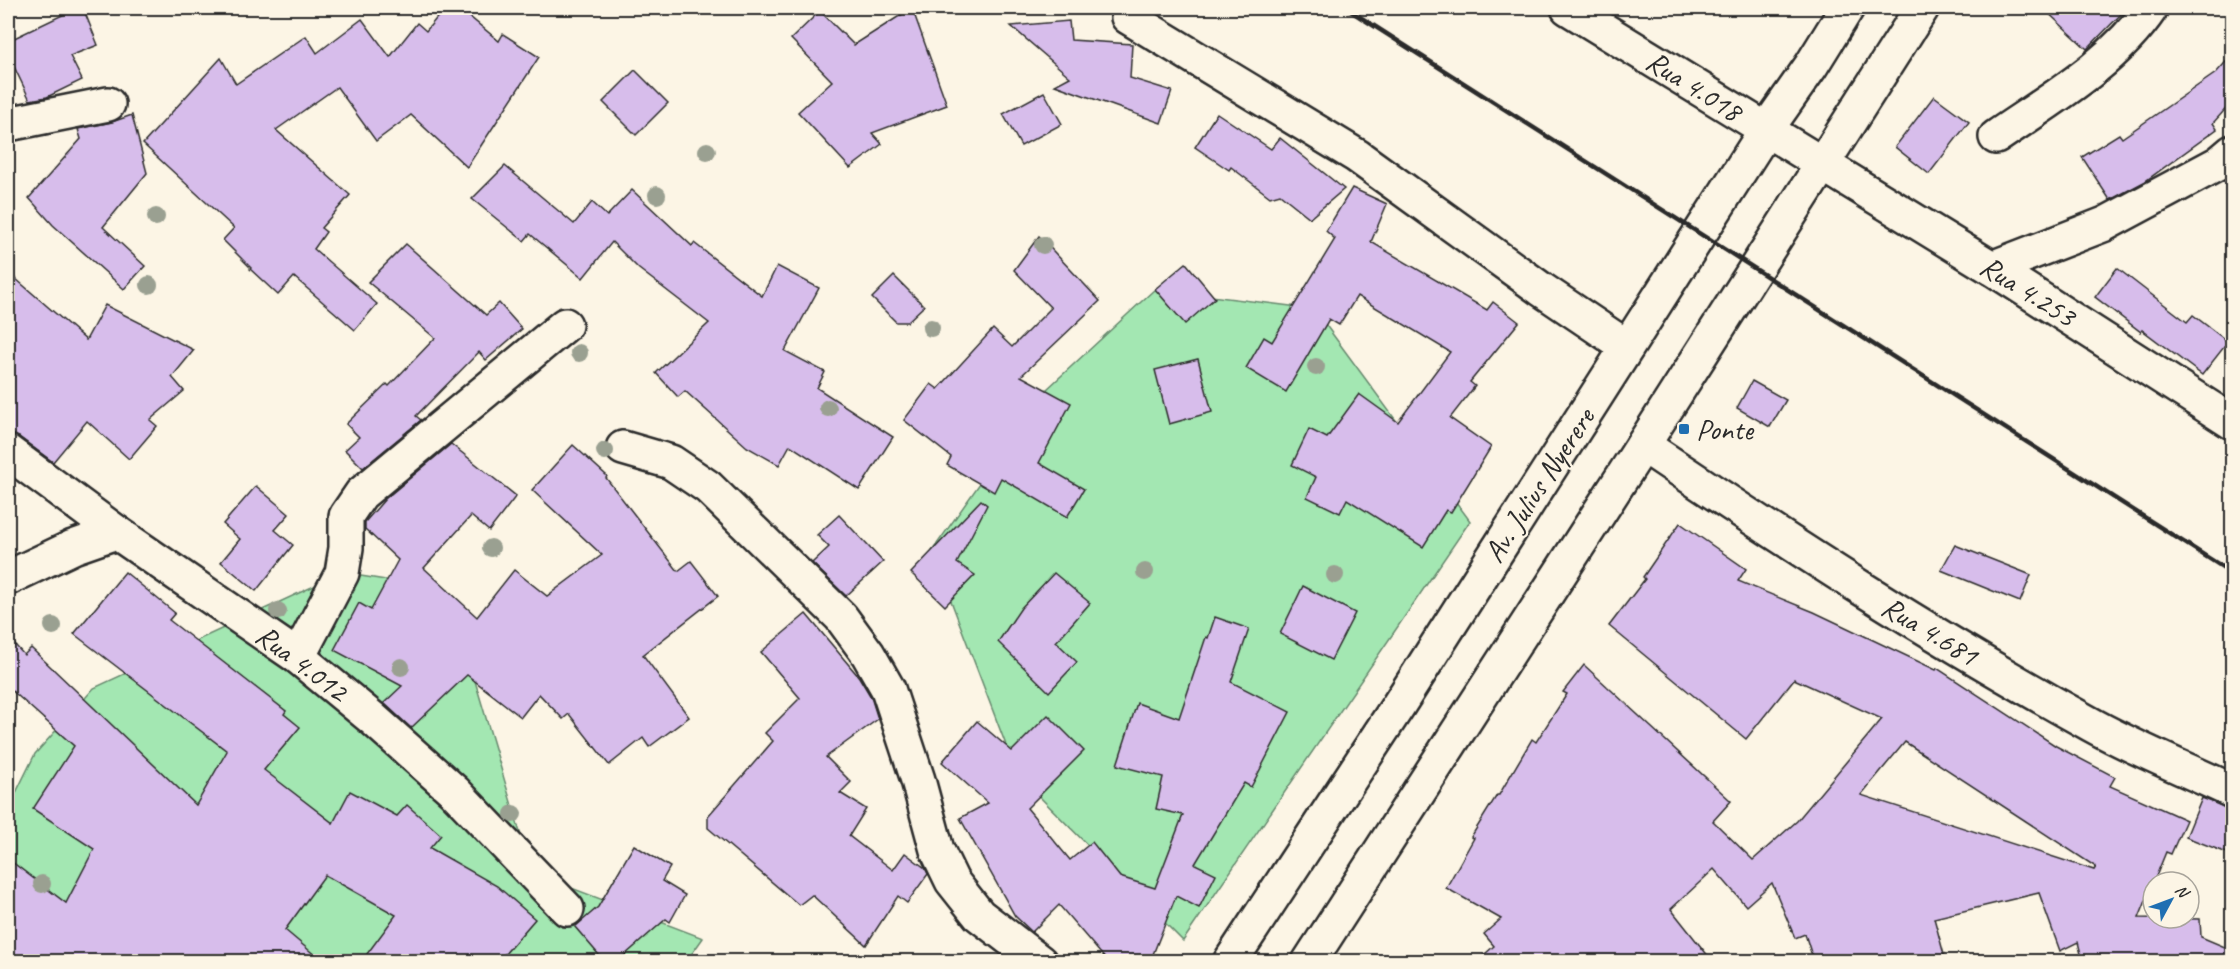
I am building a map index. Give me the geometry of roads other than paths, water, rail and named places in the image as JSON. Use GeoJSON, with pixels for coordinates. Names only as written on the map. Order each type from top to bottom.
{"type":"FeatureCollection","features":[{"type":"Feature","properties":{"kind":"street","name":"Rua 4.018"},"geometry":{"type":"LineString","coordinates":[[1568,8],[1821,164]]}},
{"type":"Feature","properties":{"kind":"street","name":"Av. Julius Nyerere"},"geometry":{"type":"LineString","coordinates":[[1230,962],[1847,8]]}},
{"type":"Feature","properties":{"kind":"street"},"geometry":{"type":"LineString","coordinates":[[1309,962],[1922,8]]}},
{"type":"Feature","properties":{"kind":"street"},"geometry":{"type":"LineString","coordinates":[[1996,137],[2100,64],[2119,46],[2151,8]]}},
{"type":"Feature","properties":{"kind":"street"},"geometry":{"type":"LineString","coordinates":[[1128,17],[1358,156],[1541,289],[1627,347]]}},
{"type":"Feature","properties":{"kind":"street"},"geometry":{"type":"LineString","coordinates":[[8,124],[108,104]]}},
{"type":"Feature","properties":{"kind":"street"},"geometry":{"type":"LineString","coordinates":[[1992,268],[2105,224],[2218,163],[2232,152]]}},
{"type":"Feature","properties":{"kind":"street","name":"Rua 4.253"},"geometry":{"type":"LineString","coordinates":[[1821,164],[1992,268],[2232,422]]}},
{"type":"Feature","properties":{"kind":"street"},"geometry":{"type":"LineString","coordinates":[[298,657],[342,573],[346,548],[346,516],[361,494],[566,325]]}},
{"type":"Feature","properties":{"kind":"street","name":"Rua 4.681"},"geometry":{"type":"LineString","coordinates":[[1642,445],[1811,558],[1953,645],[2087,723],[2232,791]]}},
{"type":"Feature","properties":{"kind":"street"},"geometry":{"type":"LineString","coordinates":[[623,448],[671,462],[708,487],[841,617],[868,654],[888,689],[918,780],[937,850],[952,881],[979,915],[1040,962]]}},
{"type":"Feature","properties":{"kind":"street","name":"Rua 4.012"},"geometry":{"type":"LineString","coordinates":[[8,452],[116,532],[298,657],[372,718],[454,791],[567,909]]}},
{"type":"Feature","properties":{"kind":"street"},"geometry":{"type":"LineString","coordinates":[[8,578],[73,547],[116,532]]}},
{"type":"Feature","properties":{"kind":"railway"},"geometry":{"type":"LineString","coordinates":[[1346,8],[2232,573]]}},
{"type":"Feature","properties":{"kind":"place","name":"Ponte"},"geometry":{"type":"Point","coordinates":[1684,429]}}]}
